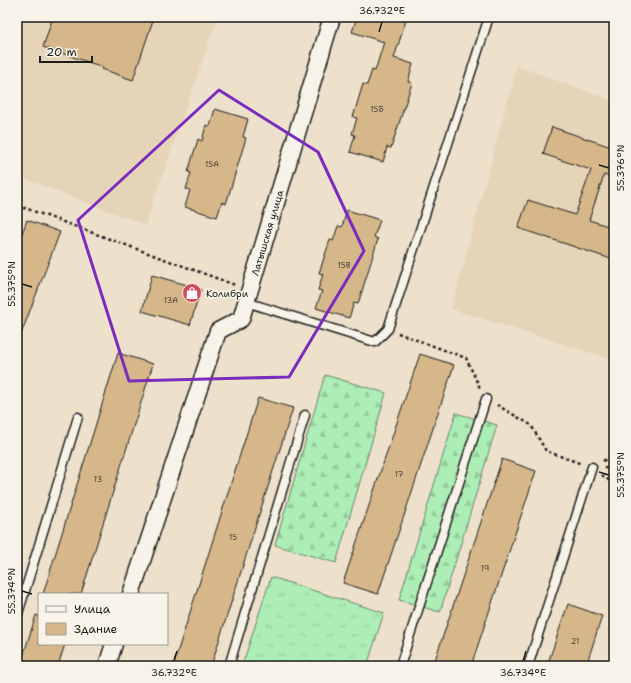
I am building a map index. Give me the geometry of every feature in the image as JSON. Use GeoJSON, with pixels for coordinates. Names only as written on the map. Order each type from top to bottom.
{"type":"FeatureCollection","features":[{"type":"Feature","properties":{"kind":"street","name":"Латышская улица"},"geometry":{"type":"LineString","coordinates":[[131,593],[218,331],[241,319],[332,17]]}},
{"type":"Feature","properties":{"kind":"street"},"geometry":{"type":"LineString","coordinates":[[107,666],[114,645]]}},
{"type":"Feature","properties":{"kind":"lane"},"geometry":{"type":"LineString","coordinates":[[248,297],[375,342],[388,329],[489,17]]}},
{"type":"Feature","properties":{"kind":"lane"},"geometry":{"type":"LineString","coordinates":[[400,666],[486,399]]}},
{"type":"Feature","properties":{"kind":"lane"},"geometry":{"type":"LineString","coordinates":[[230,666],[306,415]]}},
{"type":"Feature","properties":{"kind":"lane"},"geometry":{"type":"LineString","coordinates":[[17,617],[78,417]]}},
{"type":"Feature","properties":{"kind":"lane"},"geometry":{"type":"LineString","coordinates":[[528,666],[592,468]]}},
{"type":"Feature","properties":{"kind":"path"},"geometry":{"type":"LineString","coordinates":[[17,210],[25,208],[248,297]]}},
{"type":"Feature","properties":{"kind":"path"},"geometry":{"type":"LineString","coordinates":[[388,329],[466,358],[486,399],[531,425],[546,451],[592,468],[614,468]]}},
{"type":"Feature","properties":{"kind":"highlighted area"},"geometry":{"type":"Polygon","coordinates":[[[219,90],[318,152],[364,251],[289,377],[129,381],[78,220],[219,90]]]}},
{"type":"Feature","properties":{"kind":"shaded area"},"geometry":{"type":"Polygon","coordinates":[[[17,17],[218,17],[145,225],[17,176],[17,17]]]}},
{"type":"Feature","properties":{"kind":"shaded area"},"geometry":{"type":"Polygon","coordinates":[[[517,66],[614,101],[614,360],[451,309],[517,66]]]}},
{"type":"Feature","properties":{"kind":"green space"},"geometry":{"type":"Polygon","coordinates":[[[325,375],[386,393],[336,563],[275,545],[325,375]]]}},
{"type":"Feature","properties":{"kind":"green space"},"geometry":{"type":"Polygon","coordinates":[[[456,413],[497,425],[440,612],[399,600],[456,413]]]}},
{"type":"Feature","properties":{"kind":"green space"},"geometry":{"type":"Polygon","coordinates":[[[271,577],[384,613],[367,666],[242,666],[271,577]]]}},
{"type":"Feature","properties":{"kind":"building"},"geometry":{"type":"Polygon","coordinates":[[[53,17],[154,17],[133,80],[102,69],[103,67],[43,47],[53,17]]]}},
{"type":"Feature","properties":{"kind":"building"},"geometry":{"type":"Polygon","coordinates":[[[357,17],[407,17],[394,58],[413,64],[408,82],[412,83],[391,148],[387,147],[383,162],[350,152],[355,135],[352,134],[357,118],[353,117],[363,84],[367,85],[372,70],[375,71],[384,42],[352,32],[357,17]]]}},
{"type":"Feature","properties":{"kind":"building"},"geometry":{"type":"Polygon","coordinates":[[[215,109],[248,119],[243,137],[246,138],[226,204],[222,202],[217,217],[185,207],[190,190],[186,189],[191,173],[188,172],[198,139],[202,141],[206,125],[210,126],[215,109]]]}},
{"type":"Feature","properties":{"kind":"building"},"geometry":{"type":"Polygon","coordinates":[[[552,127],[614,148],[614,178],[604,175],[589,220],[614,228],[614,260],[518,228],[528,200],[575,215],[591,170],[543,154],[552,127]]]}},
{"type":"Feature","properties":{"kind":"building"},"geometry":{"type":"Polygon","coordinates":[[[347,210],[380,220],[374,237],[378,239],[358,304],[354,303],[349,318],[316,308],[322,291],[318,290],[323,274],[319,273],[330,240],[333,241],[338,226],[342,227],[347,210]]]}},
{"type":"Feature","properties":{"kind":"building"},"geometry":{"type":"Polygon","coordinates":[[[27,220],[60,232],[18,342],[17,247],[27,220]]]}},
{"type":"Feature","properties":{"kind":"building"},"geometry":{"type":"Polygon","coordinates":[[[152,275],[201,289],[190,325],[142,311],[152,275]]]}},
{"type":"Feature","properties":{"kind":"building"},"geometry":{"type":"Polygon","coordinates":[[[118,353],[153,364],[81,593],[43,593],[118,353]]]}},
{"type":"Feature","properties":{"kind":"building"},"geometry":{"type":"Polygon","coordinates":[[[420,354],[454,365],[378,594],[343,583],[420,354]]]}},
{"type":"Feature","properties":{"kind":"building"},"geometry":{"type":"Polygon","coordinates":[[[258,398],[293,408],[211,666],[173,666],[258,398]]]}},
{"type":"Feature","properties":{"kind":"building"},"geometry":{"type":"Polygon","coordinates":[[[502,459],[536,471],[471,666],[433,666],[502,459]]]}},
{"type":"Feature","properties":{"kind":"building"},"geometry":{"type":"Polygon","coordinates":[[[568,604],[602,616],[586,666],[547,666],[568,604]]]}},
{"type":"Feature","properties":{"kind":"building"},"geometry":{"type":"Polygon","coordinates":[[[36,615],[38,616],[38,645],[65,645],[58,666],[20,666],[36,615]]]}},
{"type":"Feature","properties":{"kind":"place","name":"Колибри"},"geometry":{"type":"Point","coordinates":[192,293]}}]}
